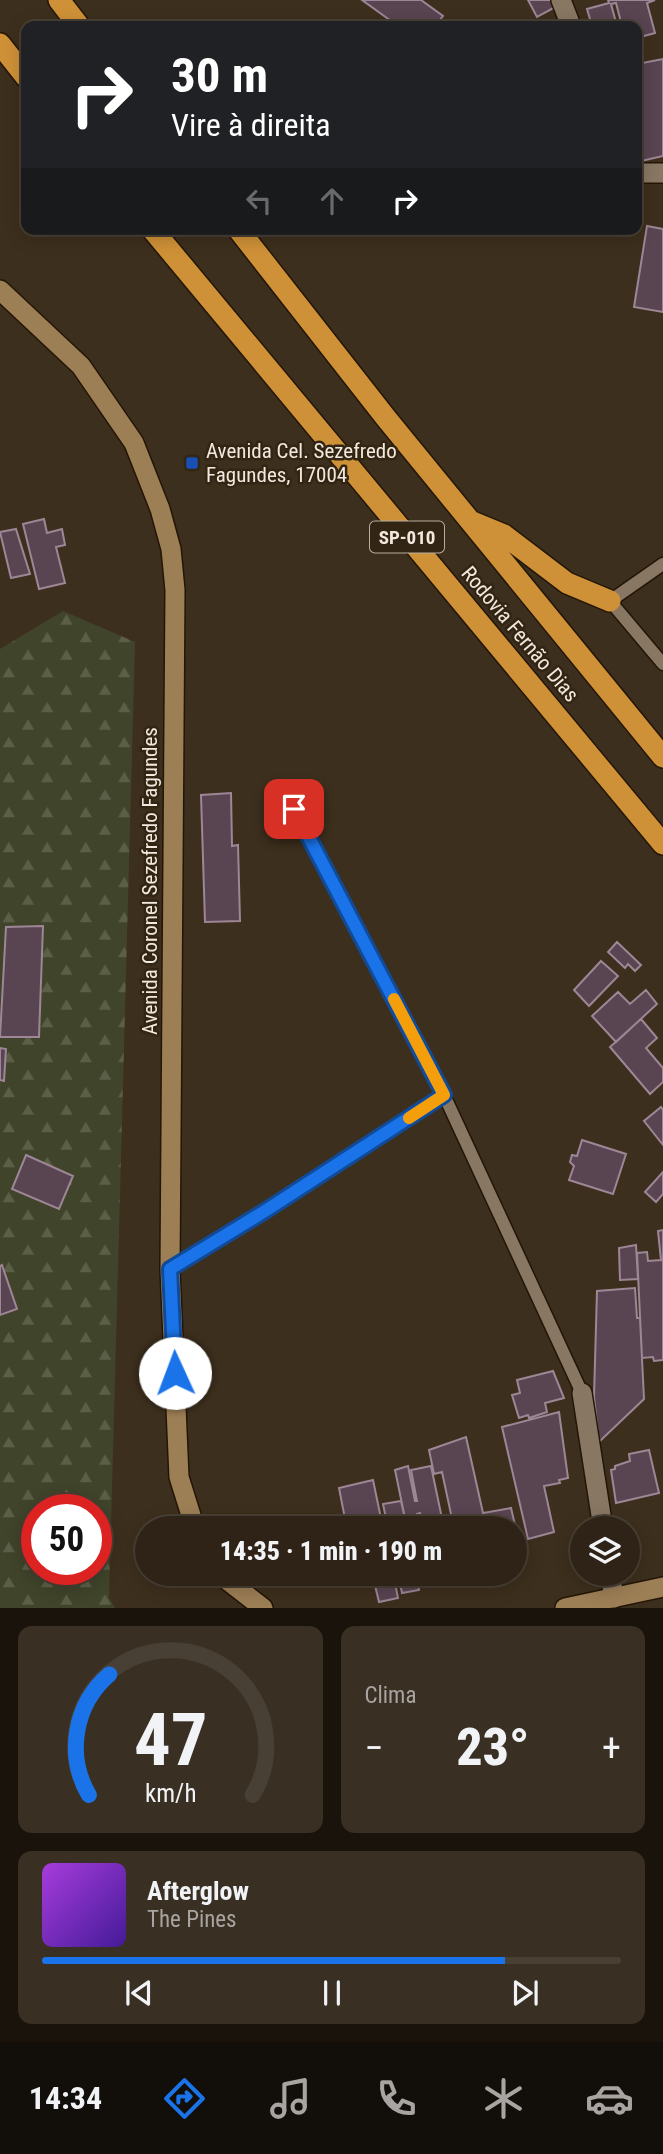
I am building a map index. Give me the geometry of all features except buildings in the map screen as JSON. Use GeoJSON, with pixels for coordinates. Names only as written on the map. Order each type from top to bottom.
{"type":"FeatureCollection","features":[{"type":"Feature","properties":{"kind":"highway"},"geometry":{"type":"LineString","coordinates":[[59,0],[75,21]]}},
{"type":"Feature","properties":{"kind":"highway"},"geometry":{"type":"LineString","coordinates":[[0,44],[21,71]]}},
{"type":"Feature","properties":{"kind":"highway","name":"Rodovia Fernão Dias"},"geometry":{"type":"LineString","coordinates":[[157,235],[663,844]]}},
{"type":"Feature","properties":{"kind":"highway","name":"Rodovia Fernão Dias"},"geometry":{"type":"LineString","coordinates":[[243,235],[469,521],[663,757]]}},
{"type":"Feature","properties":{"kind":"highway"},"geometry":{"type":"LineString","coordinates":[[469,521],[504,534],[567,583],[610,601]]}},
{"type":"Feature","properties":{"kind":"main road","name":"Avenida Coronel Sezefredo Fagundes"},"geometry":{"type":"LineString","coordinates":[[0,290],[81,366],[134,443],[160,509],[171,549],[175,590],[170,1269],[179,1477],[191,1516]]}},
{"type":"Feature","properties":{"kind":"main road"},"geometry":{"type":"LineString","coordinates":[[234,1586],[263,1608]]}},
{"type":"Feature","properties":{"kind":"main road"},"geometry":{"type":"LineString","coordinates":[[565,1608],[663,1587]]}},
{"type":"Feature","properties":{"kind":"street"},"geometry":{"type":"LineString","coordinates":[[561,0],[569,21]]}},
{"type":"Feature","properties":{"kind":"street"},"geometry":{"type":"LineString","coordinates":[[642,173],[663,173]]}},
{"type":"Feature","properties":{"kind":"street"},"geometry":{"type":"LineString","coordinates":[[582,1393],[601,1516]]}},
{"type":"Feature","properties":{"kind":"street"},"geometry":{"type":"LineString","coordinates":[[612,1586],[614,1598]]}},
{"type":"Feature","properties":{"kind":"lane"},"geometry":{"type":"LineString","coordinates":[[663,564],[610,601],[663,664]]}},
{"type":"Feature","properties":{"kind":"lane"},"geometry":{"type":"LineString","coordinates":[[294,809],[444,1095],[582,1393]]}},
{"type":"Feature","properties":{"kind":"lane"},"geometry":{"type":"LineString","coordinates":[[170,1269],[444,1095]]}},
{"type":"Feature","properties":{"kind":"green space"},"geometry":{"type":"Polygon","coordinates":[[[63,611],[135,642],[112,1494],[21,1494],[21,1585],[109,1585],[109,1598],[115,1608],[0,1608],[0,649],[63,611]]]}},
{"type":"Feature","properties":{"kind":"slow traffic"},"geometry":{"type":"LineString","coordinates":[[394,999],[444,1095],[409,1118]]}},
{"type":"Feature","properties":{"kind":"place","name":"Avenida Cel. Sezefredo Fagundes, 17004"},"geometry":{"type":"Point","coordinates":[192,463]}},
{"type":"Feature","properties":{"kind":"route"},"geometry":{"type":"LineString","coordinates":[[175,1373],[170,1269],[444,1095],[294,809]]}}]}
